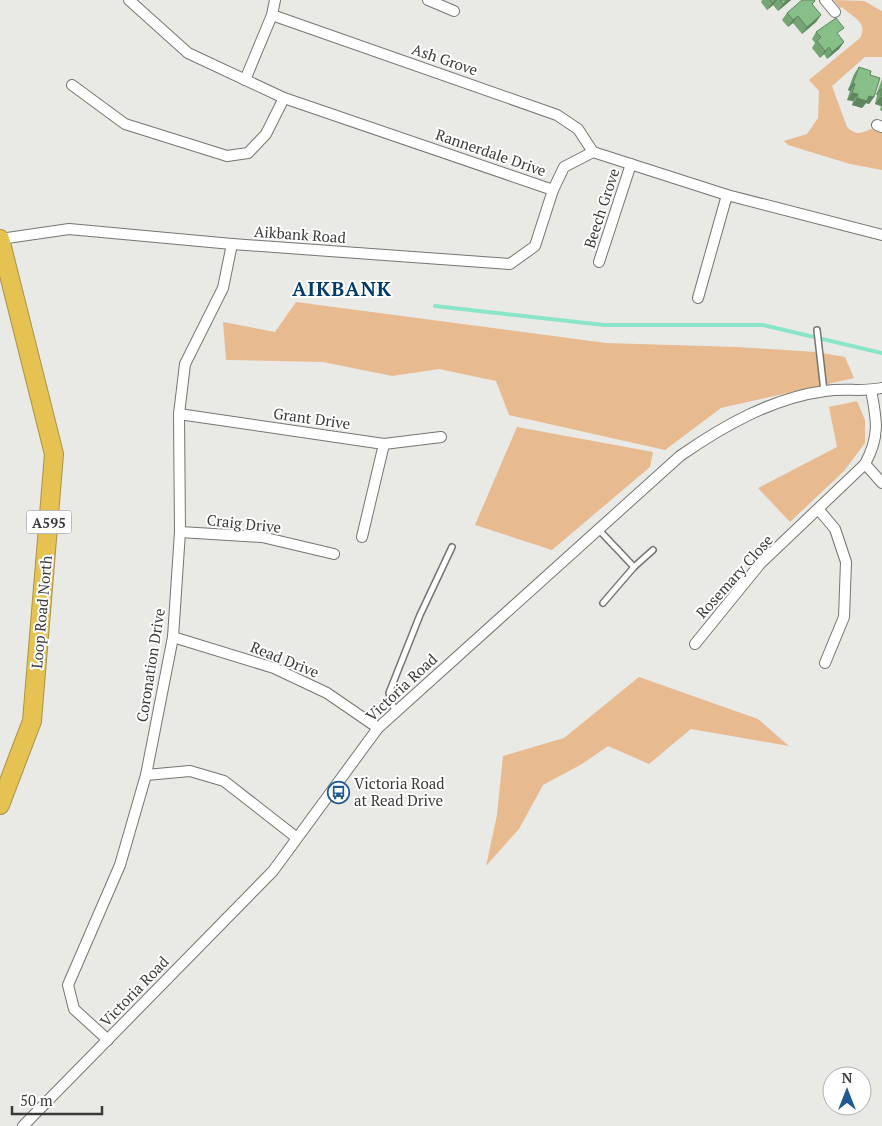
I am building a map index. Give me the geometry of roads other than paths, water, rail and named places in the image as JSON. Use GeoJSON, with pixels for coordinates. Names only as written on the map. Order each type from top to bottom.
{"type":"FeatureCollection","features":[{"type":"Feature","properties":{"kind":"highway","name":"Loop Road North"},"geometry":{"type":"LineString","coordinates":[[0,239],[54,454],[32,721],[0,805]]}},
{"type":"Feature","properties":{"kind":"street","name":"Rannerdale Drive"},"geometry":{"type":"LineString","coordinates":[[129,0],[188,53],[284,98],[553,190],[564,167],[593,152]]}},
{"type":"Feature","properties":{"kind":"street"},"geometry":{"type":"LineString","coordinates":[[245,80],[272,15],[275,0]]}},
{"type":"Feature","properties":{"kind":"street"},"geometry":{"type":"LineString","coordinates":[[428,0],[454,11]]}},
{"type":"Feature","properties":{"kind":"street"},"geometry":{"type":"LineString","coordinates":[[825,0],[835,12]]}},
{"type":"Feature","properties":{"kind":"street","name":"Ash Grove"},"geometry":{"type":"LineString","coordinates":[[272,15],[557,115],[578,129],[593,152]]}},
{"type":"Feature","properties":{"kind":"street"},"geometry":{"type":"LineString","coordinates":[[72,85],[125,124],[228,156],[248,153],[266,134],[284,98]]}},
{"type":"Feature","properties":{"kind":"street"},"geometry":{"type":"LineString","coordinates":[[593,152],[727,194],[882,235]]}},
{"type":"Feature","properties":{"kind":"street","name":"Beech Grove"},"geometry":{"type":"LineString","coordinates":[[599,262],[631,164]]}},
{"type":"Feature","properties":{"kind":"street","name":"Aikbank Road"},"geometry":{"type":"LineString","coordinates":[[0,239],[70,229],[232,244],[510,264],[535,246],[553,190]]}},
{"type":"Feature","properties":{"kind":"street"},"geometry":{"type":"LineString","coordinates":[[698,298],[727,194]]}},
{"type":"Feature","properties":{"kind":"street","name":"Coronation Drive"},"geometry":{"type":"LineString","coordinates":[[108,1040],[74,1009],[68,984],[120,865],[146,775],[173,637],[180,532],[179,414],[185,364],[223,288],[232,244]]}},
{"type":"Feature","properties":{"kind":"street","name":"Victoria Road"},"geometry":{"type":"LineString","coordinates":[[23,1126],[273,871],[378,728],[680,456],[702,440],[764,408],[824,391],[882,388]]}},
{"type":"Feature","properties":{"kind":"street","name":"Rosemary Close"},"geometry":{"type":"LineString","coordinates":[[695,644],[760,564],[819,510],[865,464],[874,448],[877,420],[871,390]]}},
{"type":"Feature","properties":{"kind":"street","name":"Grant Drive"},"geometry":{"type":"LineString","coordinates":[[179,414],[384,444],[441,437]]}},
{"type":"Feature","properties":{"kind":"street"},"geometry":{"type":"LineString","coordinates":[[362,537],[384,444]]}},
{"type":"Feature","properties":{"kind":"street"},"geometry":{"type":"LineString","coordinates":[[865,464],[882,483]]}},
{"type":"Feature","properties":{"kind":"street"},"geometry":{"type":"LineString","coordinates":[[819,510],[835,528],[846,562],[844,617],[825,663]]}},
{"type":"Feature","properties":{"kind":"street","name":"Craig Drive"},"geometry":{"type":"LineString","coordinates":[[180,532],[262,537],[334,554]]}},
{"type":"Feature","properties":{"kind":"street","name":"Read Drive"},"geometry":{"type":"LineString","coordinates":[[173,637],[274,668],[327,692],[378,728]]}},
{"type":"Feature","properties":{"kind":"street"},"geometry":{"type":"LineString","coordinates":[[146,775],[190,771],[224,781],[297,838]]}},
{"type":"Feature","properties":{"kind":"lane"},"geometry":{"type":"LineString","coordinates":[[817,330],[824,391]]}},
{"type":"Feature","properties":{"kind":"lane"},"geometry":{"type":"LineString","coordinates":[[599,530],[634,567]]}},
{"type":"Feature","properties":{"kind":"lane"},"geometry":{"type":"LineString","coordinates":[[394,712],[389,693],[420,615],[452,547]]}},
{"type":"Feature","properties":{"kind":"lane"},"geometry":{"type":"LineString","coordinates":[[603,603],[634,567],[654,550]]}},
{"type":"Feature","properties":{"kind":"waterway"},"geometry":{"type":"LineString","coordinates":[[435,306],[604,325],[763,325],[882,353]]}},
{"type":"Feature","properties":{"kind":"place","name":"Victoria Road at Read Drive"},"geometry":{"type":"Point","coordinates":[338,792]}},
{"type":"Feature","properties":{"kind":"district","name":"AIKBANK"},"geometry":{"type":"Point","coordinates":[342,288]}}]}
